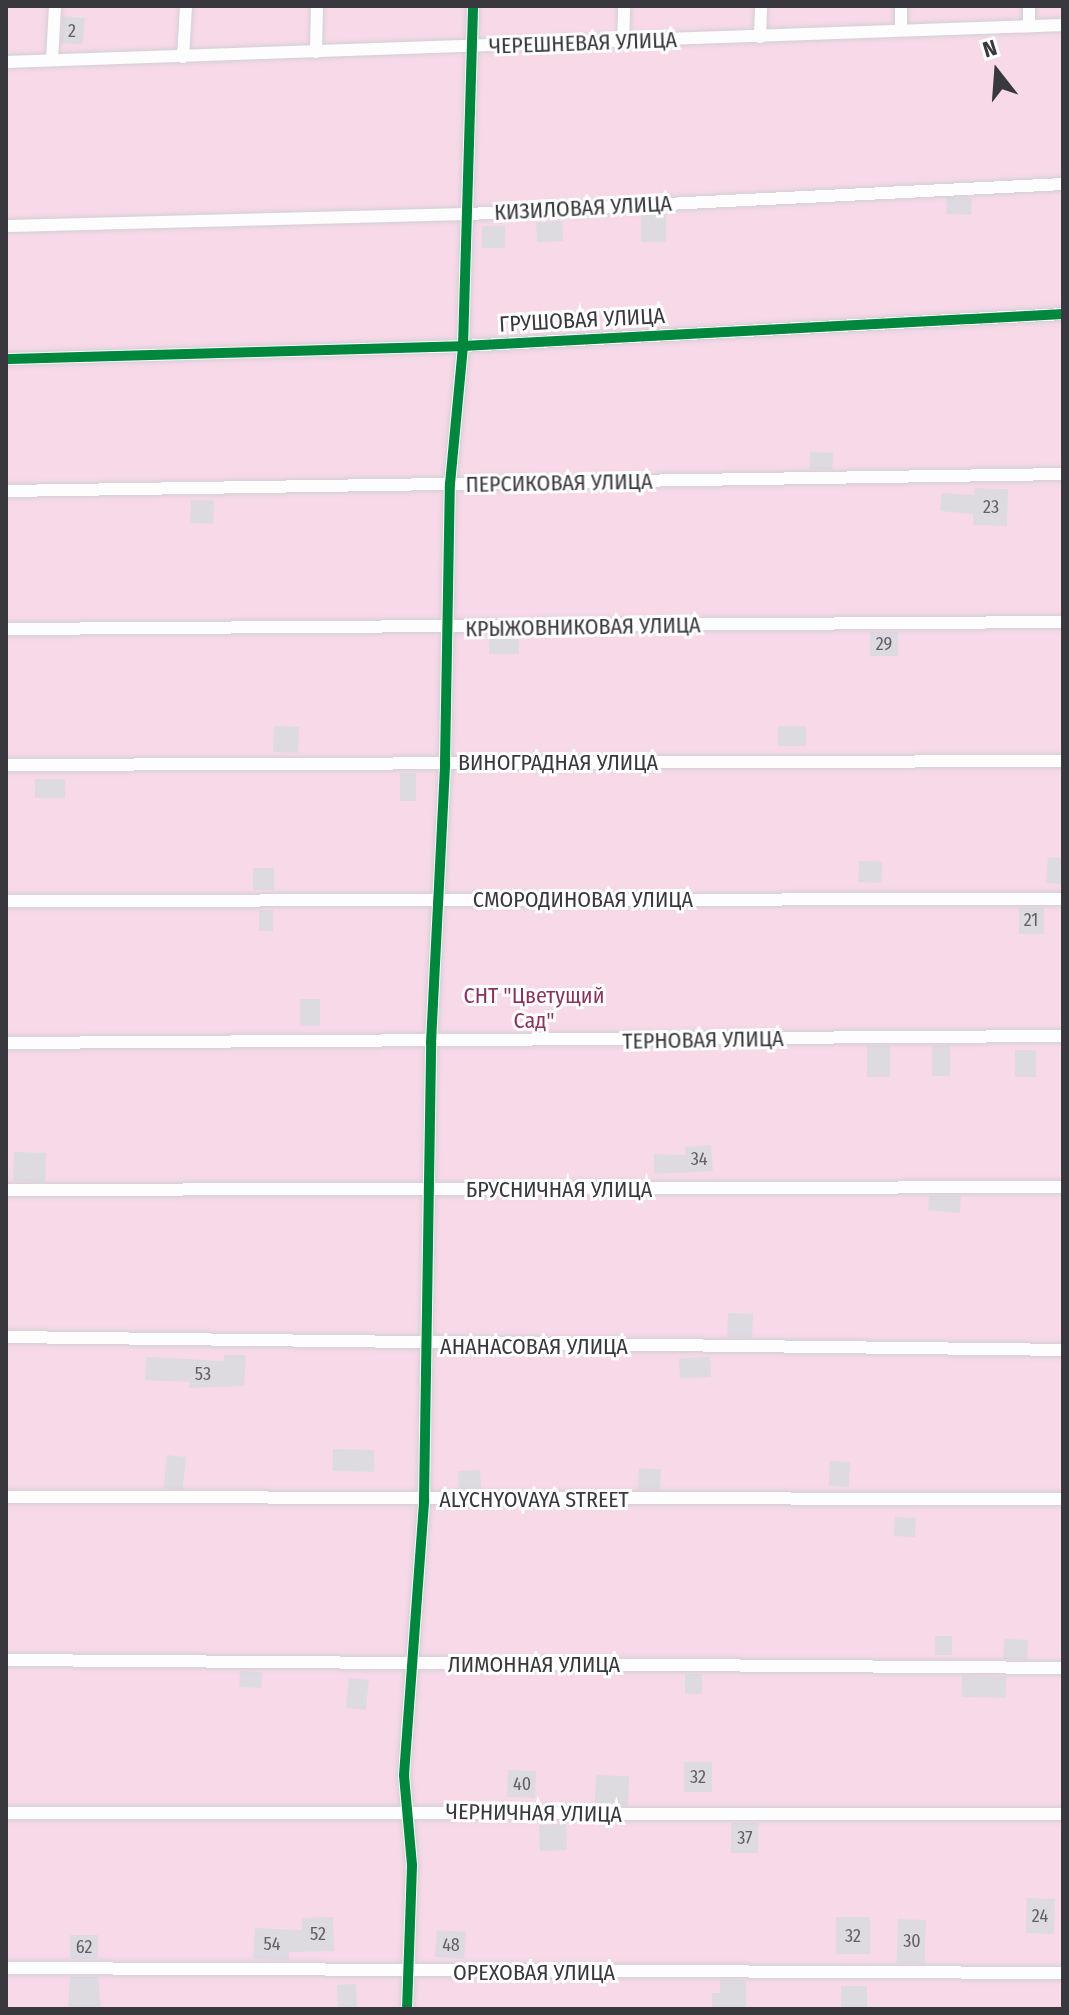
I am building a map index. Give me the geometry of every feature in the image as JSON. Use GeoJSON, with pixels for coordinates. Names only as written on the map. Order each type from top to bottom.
{"type":"FeatureCollection","features":[{"type":"Feature","properties":{"kind":"street"},"geometry":{"type":"LineString","coordinates":[[52,60],[55,6]]}},
{"type":"Feature","properties":{"kind":"street"},"geometry":{"type":"LineString","coordinates":[[183,57],[186,6]]}},
{"type":"Feature","properties":{"kind":"street"},"geometry":{"type":"LineString","coordinates":[[316,52],[317,6]]}},
{"type":"Feature","properties":{"kind":"street"},"geometry":{"type":"LineString","coordinates":[[407,2009],[412,1865],[404,1811],[424,1500],[423,1346],[431,1043],[445,763],[450,484],[463,346],[469,214],[473,6]]}},
{"type":"Feature","properties":{"kind":"street"},"geometry":{"type":"LineString","coordinates":[[623,42],[624,6]]}},
{"type":"Feature","properties":{"kind":"street"},"geometry":{"type":"LineString","coordinates":[[760,37],[761,6]]}},
{"type":"Feature","properties":{"kind":"street"},"geometry":{"type":"LineString","coordinates":[[901,6],[901,28]]}},
{"type":"Feature","properties":{"kind":"street"},"geometry":{"type":"LineString","coordinates":[[1029,6],[1029,26]]}},
{"type":"Feature","properties":{"kind":"street","name":"ЧЕРЕШНЕВАЯ УЛИЦА"},"geometry":{"type":"LineString","coordinates":[[6,62],[760,37],[901,28],[1063,25]]}},
{"type":"Feature","properties":{"kind":"street","name":"КИЗИЛОВАЯ УЛИЦА"},"geometry":{"type":"LineString","coordinates":[[6,226],[469,214],[1063,184]]}},
{"type":"Feature","properties":{"kind":"street","name":"ГРУШОВАЯ УЛИЦА"},"geometry":{"type":"LineString","coordinates":[[6,359],[463,346],[1063,314]]}},
{"type":"Feature","properties":{"kind":"street","name":"ПЕРСИКОВАЯ УЛИЦА"},"geometry":{"type":"LineString","coordinates":[[6,491],[1063,474]]}},
{"type":"Feature","properties":{"kind":"street","name":"КРЫЖОВНИКОВАЯ УЛИЦА"},"geometry":{"type":"LineString","coordinates":[[6,629],[1063,622]]}},
{"type":"Feature","properties":{"kind":"street","name":"ВИНОГРАДНАЯ УЛИЦА"},"geometry":{"type":"LineString","coordinates":[[6,765],[1063,761]]}},
{"type":"Feature","properties":{"kind":"street","name":"СМОРОДИНОВАЯ УЛИЦА"},"geometry":{"type":"LineString","coordinates":[[6,901],[1063,899]]}},
{"type":"Feature","properties":{"kind":"street","name":"ТЕРНОВАЯ УЛИЦА"},"geometry":{"type":"LineString","coordinates":[[6,1043],[431,1043],[1063,1036]]}},
{"type":"Feature","properties":{"kind":"street","name":"БРУСНИЧНАЯ УЛИЦА"},"geometry":{"type":"LineString","coordinates":[[6,1190],[1063,1187]]}},
{"type":"Feature","properties":{"kind":"street","name":"АНАНАСОВАЯ УЛИЦА"},"geometry":{"type":"LineString","coordinates":[[6,1337],[423,1346],[1063,1350]]}},
{"type":"Feature","properties":{"kind":"street","name":"ALYCHYOVAYA STREET"},"geometry":{"type":"LineString","coordinates":[[6,1497],[1063,1499]]}},
{"type":"Feature","properties":{"kind":"street","name":"ЛИМОННАЯ УЛИЦА"},"geometry":{"type":"LineString","coordinates":[[6,1660],[1063,1668]]}},
{"type":"Feature","properties":{"kind":"street","name":"ЧЕРНИЧНАЯ УЛИЦА"},"geometry":{"type":"LineString","coordinates":[[6,1813],[1063,1814]]}},
{"type":"Feature","properties":{"kind":"street","name":"ОРЕХОВАЯ УЛИЦА"},"geometry":{"type":"LineString","coordinates":[[6,1968],[1063,1973]]}},
{"type":"Feature","properties":{"kind":"green space","name":"СНТ \"Цветущий Сад\""},"geometry":{"type":"Polygon","coordinates":[[[6,6],[1063,6],[1063,2009],[6,2009],[6,6]]]}},
{"type":"Feature","properties":{"kind":"building"},"geometry":{"type":"Polygon","coordinates":[[[63,16],[85,18],[83,45],[61,43],[63,16]]]}},
{"type":"Feature","properties":{"kind":"building"},"geometry":{"type":"Polygon","coordinates":[[[947,197],[972,198],[971,215],[946,214],[947,197]]]}},
{"type":"Feature","properties":{"kind":"building"},"geometry":{"type":"Polygon","coordinates":[[[641,213],[666,213],[666,242],[641,242],[641,213]]]}},
{"type":"Feature","properties":{"kind":"building"},"geometry":{"type":"Polygon","coordinates":[[[562,221],[563,241],[537,242],[536,222],[562,221]]]}},
{"type":"Feature","properties":{"kind":"building"},"geometry":{"type":"Polygon","coordinates":[[[482,226],[505,226],[505,248],[482,248],[482,226]]]}},
{"type":"Feature","properties":{"kind":"building"},"geometry":{"type":"Polygon","coordinates":[[[810,452],[833,453],[832,470],[809,469],[810,452]]]}},
{"type":"Feature","properties":{"kind":"building"},"geometry":{"type":"Polygon","coordinates":[[[974,488],[1008,489],[1007,526],[973,525],[973,514],[940,511],[942,493],[974,495],[974,488]]]}},
{"type":"Feature","properties":{"kind":"building"},"geometry":{"type":"Polygon","coordinates":[[[191,500],[214,501],[213,524],[190,523],[191,500]]]}},
{"type":"Feature","properties":{"kind":"building"},"geometry":{"type":"Polygon","coordinates":[[[870,632],[898,632],[898,656],[870,656],[870,632]]]}},
{"type":"Feature","properties":{"kind":"building"},"geometry":{"type":"Polygon","coordinates":[[[489,635],[519,635],[519,654],[489,654],[489,635]]]}},
{"type":"Feature","properties":{"kind":"building"},"geometry":{"type":"Polygon","coordinates":[[[274,726],[299,727],[298,753],[273,752],[274,726]]]}},
{"type":"Feature","properties":{"kind":"building"},"geometry":{"type":"Polygon","coordinates":[[[778,726],[806,726],[806,746],[778,746],[778,726]]]}},
{"type":"Feature","properties":{"kind":"building"},"geometry":{"type":"Polygon","coordinates":[[[400,773],[416,773],[416,801],[400,801],[400,773]]]}},
{"type":"Feature","properties":{"kind":"building"},"geometry":{"type":"Polygon","coordinates":[[[35,779],[65,779],[65,798],[35,798],[35,779]]]}},
{"type":"Feature","properties":{"kind":"building"},"geometry":{"type":"Polygon","coordinates":[[[1048,857],[1063,858],[1061,884],[1046,883],[1048,857]]]}},
{"type":"Feature","properties":{"kind":"building"},"geometry":{"type":"Polygon","coordinates":[[[859,861],[882,862],[881,883],[858,882],[859,861]]]}},
{"type":"Feature","properties":{"kind":"building"},"geometry":{"type":"Polygon","coordinates":[[[253,868],[274,868],[274,890],[253,890],[253,868]]]}},
{"type":"Feature","properties":{"kind":"building"},"geometry":{"type":"Polygon","coordinates":[[[1019,908],[1044,908],[1044,934],[1019,934],[1019,908]]]}},
{"type":"Feature","properties":{"kind":"building"},"geometry":{"type":"Polygon","coordinates":[[[259,910],[273,910],[273,931],[259,931],[259,910]]]}},
{"type":"Feature","properties":{"kind":"building"},"geometry":{"type":"Polygon","coordinates":[[[300,999],[320,999],[320,1026],[300,1026],[300,999]]]}},
{"type":"Feature","properties":{"kind":"building"},"geometry":{"type":"Polygon","coordinates":[[[867,1046],[890,1046],[890,1077],[867,1077],[867,1046]]]}},
{"type":"Feature","properties":{"kind":"building"},"geometry":{"type":"Polygon","coordinates":[[[932,1046],[950,1046],[950,1076],[932,1076],[932,1046]]]}},
{"type":"Feature","properties":{"kind":"building"},"geometry":{"type":"Polygon","coordinates":[[[1015,1050],[1036,1050],[1036,1077],[1015,1077],[1015,1050]]]}},
{"type":"Feature","properties":{"kind":"building"},"geometry":{"type":"Polygon","coordinates":[[[711,1145],[713,1171],[654,1174],[654,1154],[685,1155],[685,1147],[711,1145]]]}},
{"type":"Feature","properties":{"kind":"building"},"geometry":{"type":"Polygon","coordinates":[[[14,1152],[46,1153],[45,1182],[13,1181],[14,1152]]]}},
{"type":"Feature","properties":{"kind":"building"},"geometry":{"type":"Polygon","coordinates":[[[929,1196],[961,1196],[960,1213],[928,1210],[929,1196]]]}},
{"type":"Feature","properties":{"kind":"building"},"geometry":{"type":"Polygon","coordinates":[[[728,1313],[753,1314],[752,1338],[727,1337],[728,1313]]]}},
{"type":"Feature","properties":{"kind":"building"},"geometry":{"type":"Polygon","coordinates":[[[224,1355],[246,1355],[244,1386],[189,1388],[189,1382],[145,1380],[146,1357],[224,1361],[224,1355]]]}},
{"type":"Feature","properties":{"kind":"building"},"geometry":{"type":"Polygon","coordinates":[[[710,1357],[711,1377],[680,1379],[679,1359],[710,1357]]]}},
{"type":"Feature","properties":{"kind":"building"},"geometry":{"type":"Polygon","coordinates":[[[333,1449],[374,1450],[374,1472],[333,1471],[333,1449]]]}},
{"type":"Feature","properties":{"kind":"building"},"geometry":{"type":"Polygon","coordinates":[[[167,1455],[186,1457],[182,1490],[164,1488],[167,1455]]]}},
{"type":"Feature","properties":{"kind":"building"},"geometry":{"type":"Polygon","coordinates":[[[830,1461],[850,1462],[849,1487],[829,1486],[830,1461]]]}},
{"type":"Feature","properties":{"kind":"building"},"geometry":{"type":"Polygon","coordinates":[[[639,1468],[661,1469],[660,1490],[638,1489],[639,1468]]]}},
{"type":"Feature","properties":{"kind":"building"},"geometry":{"type":"Polygon","coordinates":[[[480,1470],[481,1489],[459,1490],[458,1471],[480,1470]]]}},
{"type":"Feature","properties":{"kind":"building"},"geometry":{"type":"Polygon","coordinates":[[[895,1517],[916,1518],[915,1537],[894,1536],[895,1517]]]}},
{"type":"Feature","properties":{"kind":"building"},"geometry":{"type":"Polygon","coordinates":[[[935,1636],[952,1636],[952,1655],[935,1655],[935,1636]]]}},
{"type":"Feature","properties":{"kind":"building"},"geometry":{"type":"Polygon","coordinates":[[[1004,1639],[1028,1640],[1027,1660],[1003,1659],[1004,1639]]]}},
{"type":"Feature","properties":{"kind":"building"},"geometry":{"type":"Polygon","coordinates":[[[240,1671],[262,1672],[261,1688],[239,1687],[240,1671]]]}},
{"type":"Feature","properties":{"kind":"building"},"geometry":{"type":"Polygon","coordinates":[[[685,1674],[702,1674],[702,1694],[685,1694],[685,1674]]]}},
{"type":"Feature","properties":{"kind":"building"},"geometry":{"type":"Polygon","coordinates":[[[962,1676],[1006,1677],[1006,1698],[962,1697],[962,1676]]]}},
{"type":"Feature","properties":{"kind":"building"},"geometry":{"type":"Polygon","coordinates":[[[349,1678],[369,1680],[366,1710],[346,1708],[349,1678]]]}},
{"type":"Feature","properties":{"kind":"building"},"geometry":{"type":"Polygon","coordinates":[[[684,1762],[712,1762],[712,1792],[684,1792],[684,1762]]]}},
{"type":"Feature","properties":{"kind":"building"},"geometry":{"type":"Polygon","coordinates":[[[508,1770],[536,1771],[535,1798],[507,1797],[508,1770]]]}},
{"type":"Feature","properties":{"kind":"building"},"geometry":{"type":"Polygon","coordinates":[[[596,1775],[629,1776],[628,1805],[595,1804],[596,1775]]]}},
{"type":"Feature","properties":{"kind":"building"},"geometry":{"type":"Polygon","coordinates":[[[731,1823],[758,1823],[758,1853],[731,1853],[731,1823]]]}},
{"type":"Feature","properties":{"kind":"building"},"geometry":{"type":"Polygon","coordinates":[[[566,1824],[567,1850],[540,1851],[539,1825],[566,1824]]]}},
{"type":"Feature","properties":{"kind":"building"},"geometry":{"type":"Polygon","coordinates":[[[1027,1898],[1055,1899],[1054,1934],[1026,1933],[1027,1898]]]}},
{"type":"Feature","properties":{"kind":"building"},"geometry":{"type":"Polygon","coordinates":[[[333,1917],[334,1951],[289,1952],[289,1960],[253,1959],[255,1928],[302,1930],[302,1918],[333,1917]]]}},
{"type":"Feature","properties":{"kind":"building"},"geometry":{"type":"Polygon","coordinates":[[[836,1917],[870,1917],[870,1954],[836,1954],[836,1917]]]}},
{"type":"Feature","properties":{"kind":"building"},"geometry":{"type":"Polygon","coordinates":[[[898,1919],[926,1920],[924,1964],[896,1963],[898,1919]]]}},
{"type":"Feature","properties":{"kind":"building"},"geometry":{"type":"Polygon","coordinates":[[[437,1930],[466,1932],[464,1959],[435,1957],[437,1930]]]}},
{"type":"Feature","properties":{"kind":"building"},"geometry":{"type":"Polygon","coordinates":[[[70,1935],[98,1935],[98,1959],[70,1959],[70,1935]]]}},
{"type":"Feature","properties":{"kind":"building"},"geometry":{"type":"Polygon","coordinates":[[[70,1977],[98,1977],[101,2009],[68,2009],[70,1977]]]}},
{"type":"Feature","properties":{"kind":"building"},"geometry":{"type":"Polygon","coordinates":[[[720,1980],[746,1980],[746,2009],[712,2009],[712,1993],[720,1993],[720,1980]]]}},
{"type":"Feature","properties":{"kind":"building"},"geometry":{"type":"Polygon","coordinates":[[[356,1984],[357,2009],[338,2009],[337,1985],[356,1984]]]}},
{"type":"Feature","properties":{"kind":"building"},"geometry":{"type":"Polygon","coordinates":[[[841,1986],[867,1986],[867,2009],[841,2009],[841,1986]]]}},
{"type":"Feature","properties":{"kind":"cycle path"},"geometry":{"type":"LineString","coordinates":[[407,2009],[412,1865],[404,1775],[424,1500],[431,1043],[445,763],[450,484],[463,346],[473,6]]}},
{"type":"Feature","properties":{"kind":"cycle path"},"geometry":{"type":"LineString","coordinates":[[6,359],[463,346],[1063,314]]}}]}
